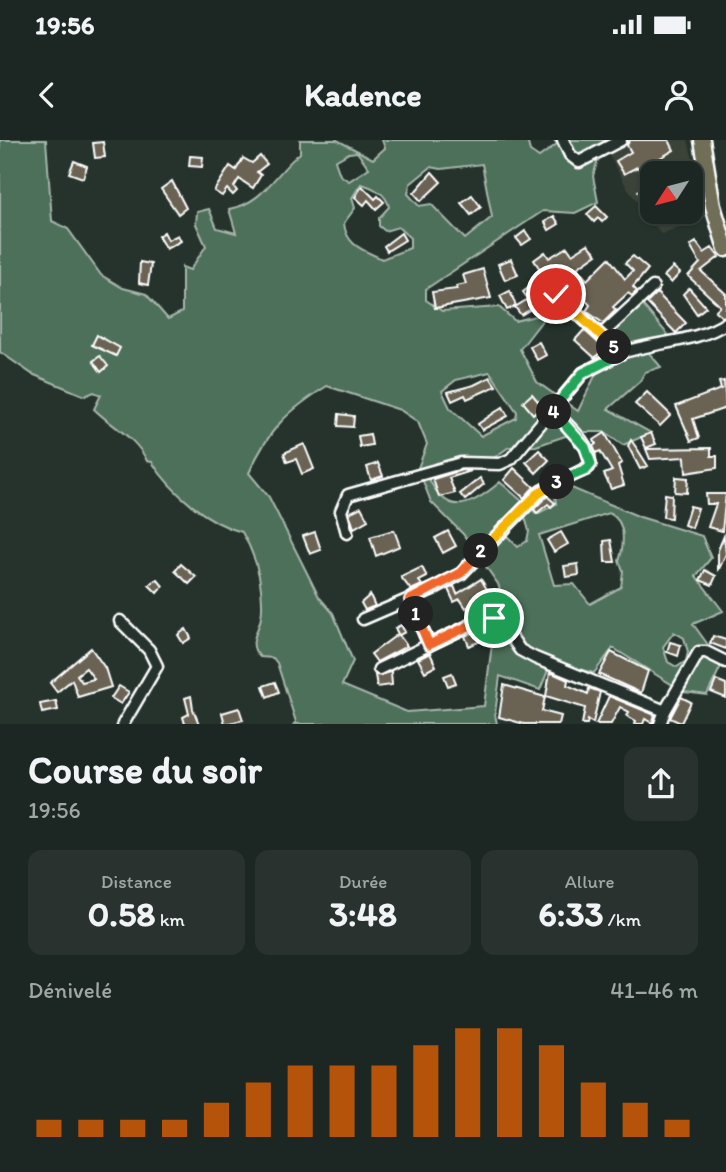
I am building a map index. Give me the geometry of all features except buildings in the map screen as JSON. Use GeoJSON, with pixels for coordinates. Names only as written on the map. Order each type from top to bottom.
{"type":"FeatureCollection","features":[{"type":"Feature","properties":{"kind":"highway"},"geometry":{"type":"LineString","coordinates":[[702,140],[706,170],[726,249]]}},
{"type":"Feature","properties":{"kind":"street"},"geometry":{"type":"LineString","coordinates":[[563,140],[570,155],[579,162],[621,140]]}},
{"type":"Feature","properties":{"kind":"street"},"geometry":{"type":"LineString","coordinates":[[601,335],[653,286]]}},
{"type":"Feature","properties":{"kind":"street"},"geometry":{"type":"LineString","coordinates":[[556,294],[621,354]]}},
{"type":"Feature","properties":{"kind":"street"},"geometry":{"type":"LineString","coordinates":[[347,533],[341,511],[348,495],[461,463],[500,464],[522,449],[583,373],[648,344],[707,333],[726,323]]}},
{"type":"Feature","properties":{"kind":"street"},"geometry":{"type":"LineString","coordinates":[[363,619],[410,600],[461,573],[541,491],[589,467],[590,457],[585,447],[552,410]]}},
{"type":"Feature","properties":{"kind":"street"},"geometry":{"type":"LineString","coordinates":[[410,600],[429,645]]}},
{"type":"Feature","properties":{"kind":"street"},"geometry":{"type":"LineString","coordinates":[[379,669],[483,619],[494,618],[501,621],[520,650],[527,654],[665,711]]}},
{"type":"Feature","properties":{"kind":"street"},"geometry":{"type":"LineString","coordinates":[[120,621],[149,650],[157,666],[123,724]]}},
{"type":"Feature","properties":{"kind":"street"},"geometry":{"type":"LineString","coordinates":[[660,724],[699,652],[706,652],[726,662]]}},
{"type":"Feature","properties":{"kind":"shaded area"},"geometry":{"type":"Polygon","coordinates":[[[619,140],[688,140],[693,161],[640,161],[640,205],[606,150],[619,140]]]}},
{"type":"Feature","properties":{"kind":"shaded area"},"geometry":{"type":"Polygon","coordinates":[[[654,224],[687,224],[661,234],[654,224]]]}},
{"type":"Feature","properties":{"kind":"green space"},"geometry":{"type":"Polygon","coordinates":[[[0,140],[46,140],[52,221],[68,229],[101,275],[123,288],[146,294],[168,319],[182,312],[182,267],[190,270],[206,246],[196,224],[197,212],[209,209],[217,228],[236,233],[229,209],[251,201],[268,187],[300,153],[300,140],[337,140],[373,159],[385,148],[382,140],[527,140],[530,151],[539,157],[557,144],[554,140],[604,140],[593,176],[598,202],[575,213],[543,211],[426,289],[426,300],[442,311],[499,307],[515,321],[548,313],[520,349],[537,382],[578,411],[609,347],[611,329],[641,303],[675,343],[649,353],[661,367],[645,372],[640,381],[608,409],[651,433],[623,445],[604,432],[577,432],[536,446],[509,447],[491,460],[428,477],[444,499],[461,504],[480,497],[500,482],[537,514],[556,504],[553,480],[640,517],[702,536],[711,558],[696,576],[723,611],[693,624],[722,664],[707,695],[684,692],[613,648],[594,673],[551,663],[540,690],[500,676],[495,714],[497,724],[294,724],[296,722],[277,663],[273,658],[260,657],[254,647],[262,614],[261,592],[255,560],[242,532],[203,514],[180,495],[152,462],[147,461],[137,445],[94,409],[101,395],[94,392],[85,396],[32,374],[0,352],[0,140]],[[357,152],[349,153],[335,161],[340,175],[349,181],[369,168],[357,152]],[[482,164],[441,169],[431,167],[410,184],[408,194],[419,206],[431,204],[465,239],[492,217],[482,164]],[[361,184],[352,198],[355,208],[344,223],[348,237],[357,246],[382,259],[410,248],[410,238],[398,227],[385,231],[379,226],[379,218],[389,207],[379,192],[361,184]],[[490,372],[456,380],[442,391],[450,408],[481,436],[516,418],[517,412],[490,372]],[[327,386],[300,404],[272,433],[249,473],[269,497],[319,597],[333,613],[353,661],[342,685],[407,712],[484,706],[492,644],[505,606],[498,584],[463,534],[431,502],[418,468],[427,444],[418,422],[400,410],[327,386]],[[514,511],[499,528],[518,547],[527,541],[529,531],[525,517],[514,511]],[[609,513],[539,535],[554,585],[574,584],[590,604],[621,587],[623,571],[619,561],[623,534],[615,517],[609,513]],[[674,632],[663,647],[668,662],[677,667],[686,661],[688,652],[684,638],[674,632]]]}},
{"type":"Feature","properties":{"kind":"route"},"geometry":{"type":"LineString","coordinates":[[494,618],[483,619],[429,645],[410,600],[461,573],[473,563],[489,541],[541,491],[586,470],[591,464],[585,447],[552,410],[583,373],[603,360],[621,354],[556,294]]}}]}
